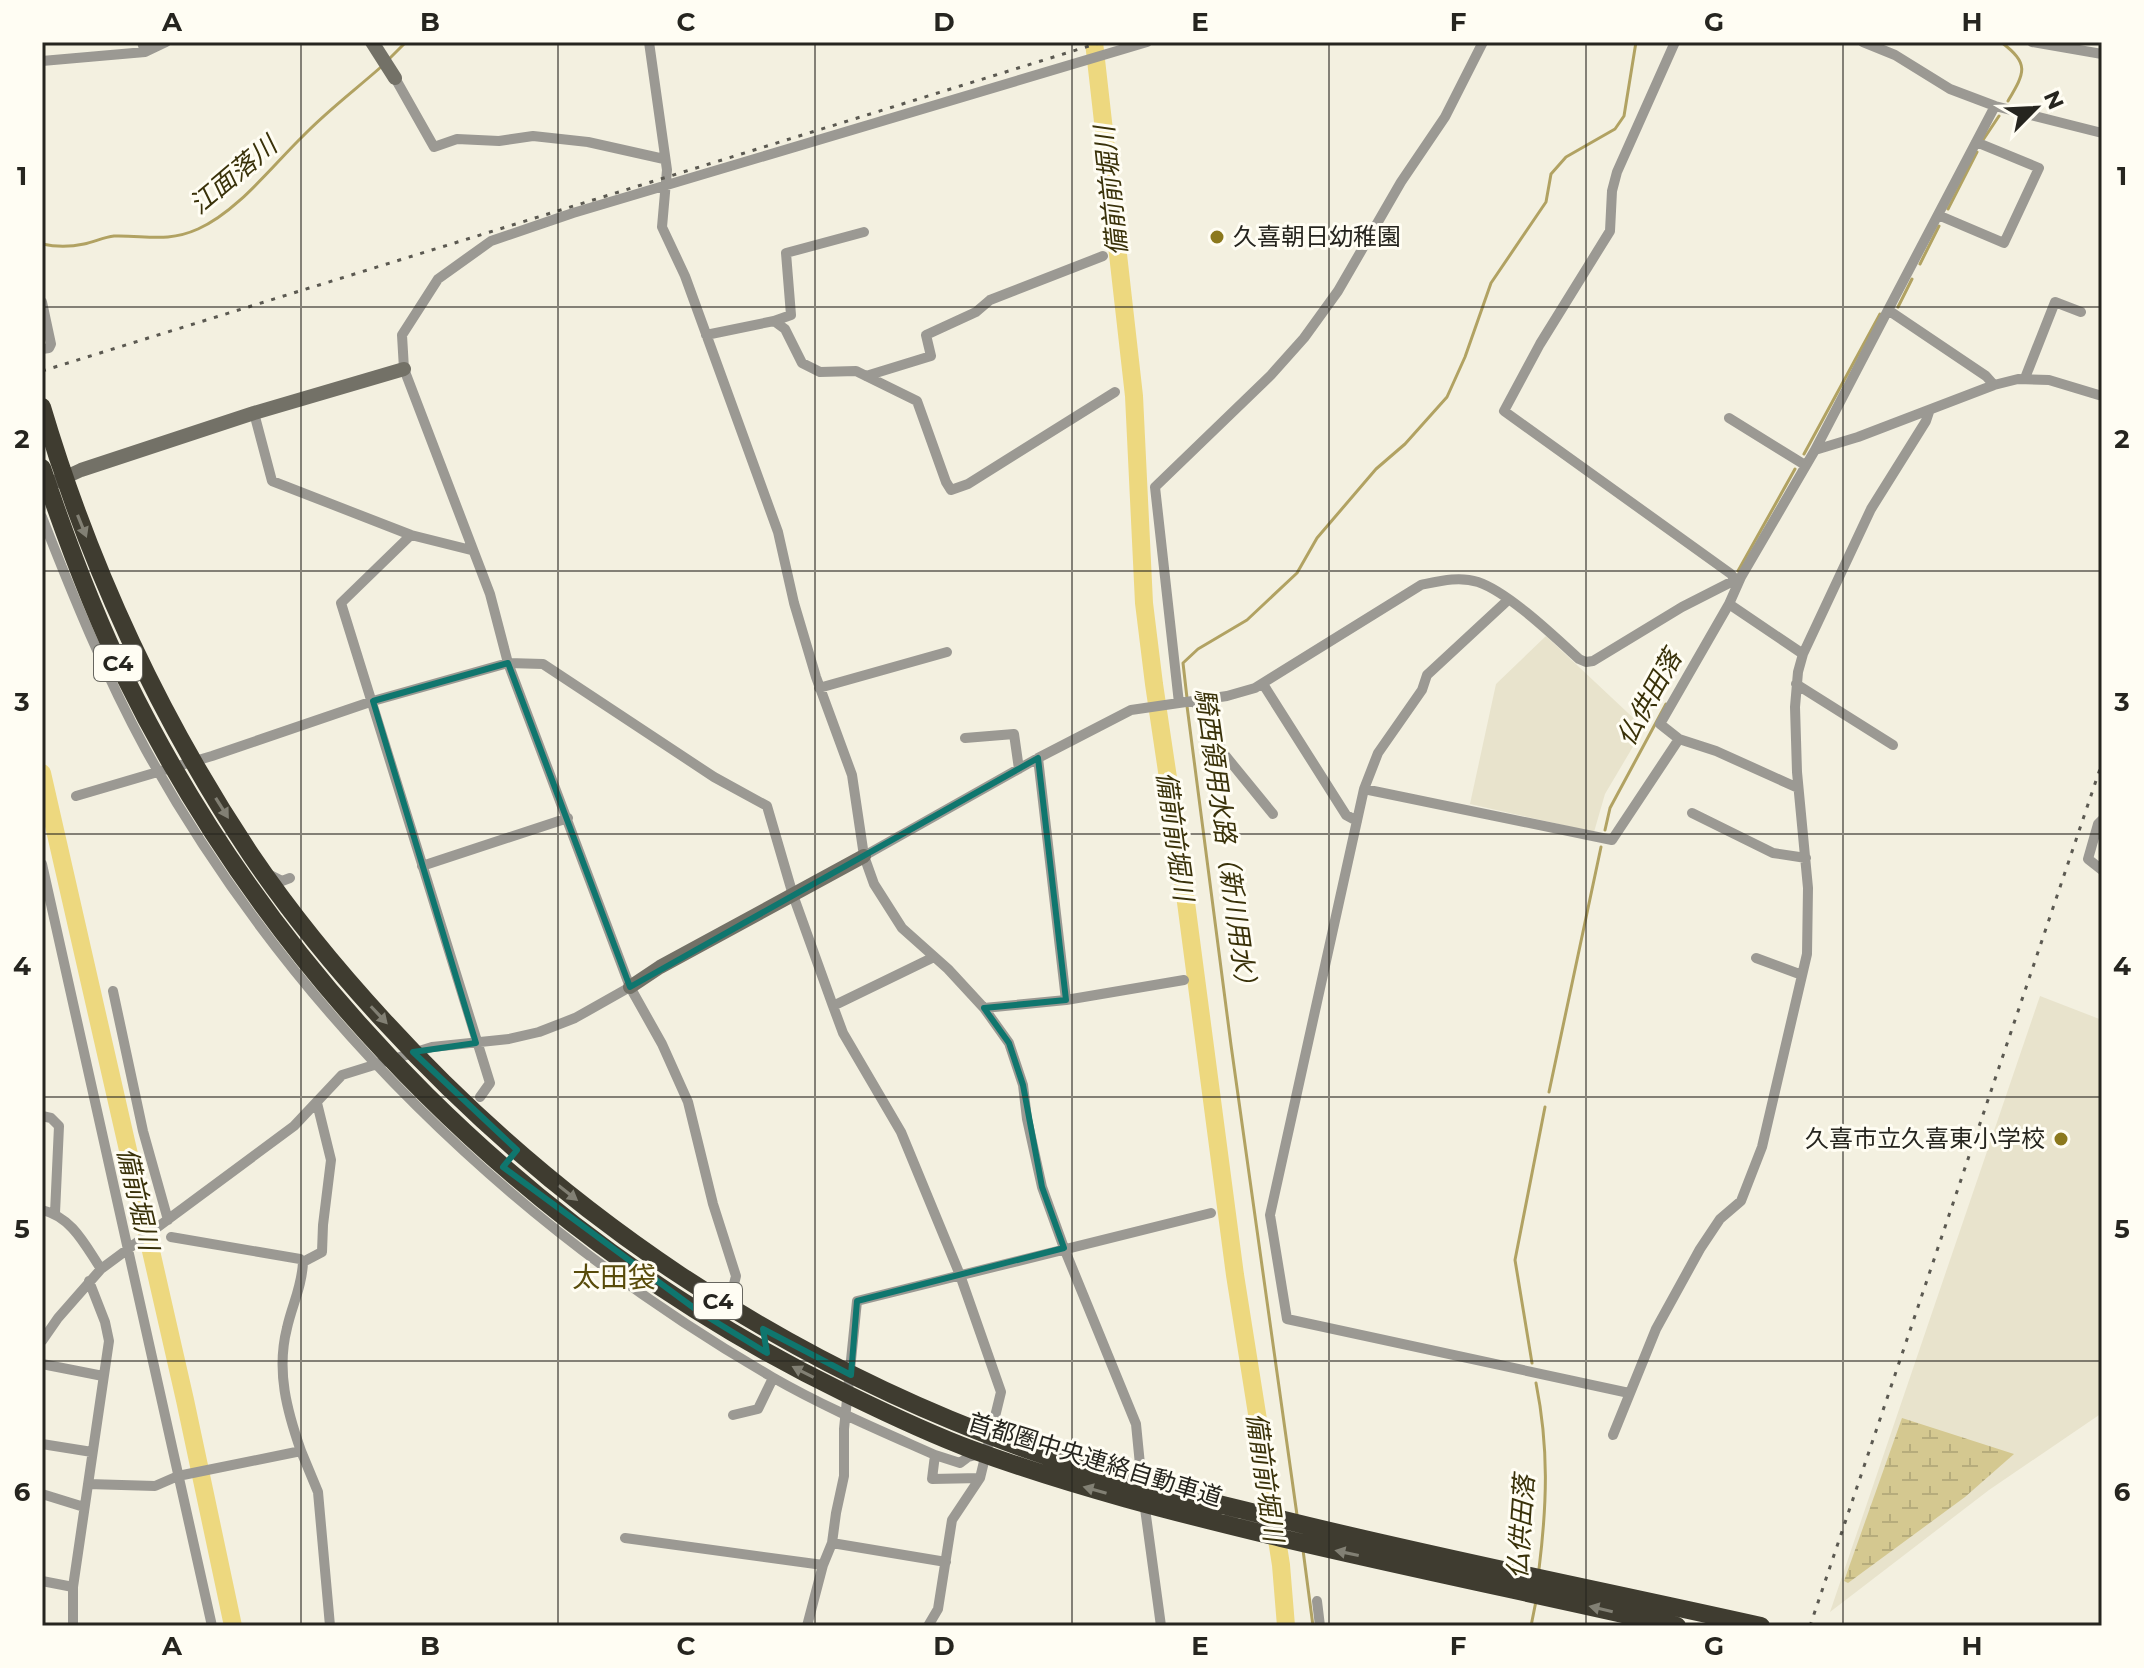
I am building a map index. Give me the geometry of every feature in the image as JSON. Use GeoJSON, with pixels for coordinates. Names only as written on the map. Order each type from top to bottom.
{"type":"FeatureCollection","features":[{"type":"Feature","properties":{"kind":"highway","name":"首都圏中央連絡自動車道"},"geometry":{"type":"LineString","coordinates":[[42,407],[77,514],[135,650],[192,757],[251,855],[294,915],[422,1062],[527,1160],[640,1249],[773,1335],[911,1403],[1031,1451],[1163,1491],[1373,1542],[1761,1626]]}},
{"type":"Feature","properties":{"kind":"highway","name":"首都圏中央連絡自動車道"},"geometry":{"type":"LineString","coordinates":[[42,468],[100,621],[139,703],[185,786],[276,922],[362,1028],[466,1135],[624,1262],[771,1355],[903,1421],[1024,1468],[1166,1510],[1677,1626]]}},
{"type":"Feature","properties":{"kind":"street"},"geometry":{"type":"LineString","coordinates":[[42,61],[166,42]]}},
{"type":"Feature","properties":{"kind":"street"},"geometry":{"type":"LineString","coordinates":[[372,42],[434,147],[457,139],[499,141],[533,136],[588,142],[664,159]]}},
{"type":"Feature","properties":{"kind":"street"},"geometry":{"type":"LineString","coordinates":[[649,42],[667,176],[662,227],[685,276],[778,532],[794,603],[819,688],[852,775],[864,856],[874,884],[902,928],[984,1008],[1009,1043],[1023,1085],[1042,1187],[1136,1424],[1161,1626]]}},
{"type":"Feature","properties":{"kind":"street"},"geometry":{"type":"LineString","coordinates":[[732,1292],[736,1276],[713,1204],[688,1102],[662,1044],[630,987],[508,663],[490,594],[404,369],[402,335],[438,279],[491,241],[1147,42]]}},
{"type":"Feature","properties":{"kind":"street"},"geometry":{"type":"LineString","coordinates":[[1179,703],[1155,487],[1271,375],[1304,338],[1338,291],[1401,182],[1445,117],[1483,42]]}},
{"type":"Feature","properties":{"kind":"street"},"geometry":{"type":"LineString","coordinates":[[1675,42],[1617,172],[1612,191],[1610,231],[1540,344],[1504,411],[1738,578]]}},
{"type":"Feature","properties":{"kind":"street"},"geometry":{"type":"LineString","coordinates":[[1863,42],[1895,55],[1950,89],[1995,106],[2102,133]]}},
{"type":"Feature","properties":{"kind":"street"},"geometry":{"type":"LineString","coordinates":[[2032,42],[2102,54]]}},
{"type":"Feature","properties":{"kind":"street"},"geometry":{"type":"LineString","coordinates":[[1798,788],[1716,751],[1679,739],[1660,724],[1729,604],[1738,578],[1815,450],[1995,106]]}},
{"type":"Feature","properties":{"kind":"street"},"geometry":{"type":"LineString","coordinates":[[1938,215],[2004,243],[2039,168],[1976,142]]}},
{"type":"Feature","properties":{"kind":"street"},"geometry":{"type":"LineString","coordinates":[[706,335],[791,315],[786,253],[864,232]]}},
{"type":"Feature","properties":{"kind":"street"},"geometry":{"type":"LineString","coordinates":[[866,376],[931,356],[926,335],[976,312],[990,300],[1103,256]]}},
{"type":"Feature","properties":{"kind":"street"},"geometry":{"type":"LineString","coordinates":[[42,302],[51,344],[49,348],[42,349]]}},
{"type":"Feature","properties":{"kind":"street"},"geometry":{"type":"LineString","coordinates":[[2025,378],[2055,302],[2081,312]]}},
{"type":"Feature","properties":{"kind":"street"},"geometry":{"type":"LineString","coordinates":[[1888,310],[1986,376],[1994,385]]}},
{"type":"Feature","properties":{"kind":"street"},"geometry":{"type":"LineString","coordinates":[[774,321],[785,329],[802,363],[820,372],[856,371],[917,401],[951,490],[968,484],[1115,392]]}},
{"type":"Feature","properties":{"kind":"street"},"geometry":{"type":"LineString","coordinates":[[42,488],[81,470],[254,413],[404,369]]}},
{"type":"Feature","properties":{"kind":"street"},"geometry":{"type":"LineString","coordinates":[[1815,450],[1929,412],[1994,385],[2025,378],[2049,380],[2102,396]]}},
{"type":"Feature","properties":{"kind":"street"},"geometry":{"type":"LineString","coordinates":[[1613,1435],[1656,1329],[1700,1249],[1720,1219],[1741,1201],[1762,1147],[1807,954],[1806,858],[1798,788],[1796,684],[1803,654],[1871,509],[1929,412]]}},
{"type":"Feature","properties":{"kind":"street"},"geometry":{"type":"LineString","coordinates":[[254,413],[272,481],[411,535],[471,550]]}},
{"type":"Feature","properties":{"kind":"street"},"geometry":{"type":"LineString","coordinates":[[1729,418],[1805,465]]}},
{"type":"Feature","properties":{"kind":"street"},"geometry":{"type":"LineString","coordinates":[[42,517],[85,624],[121,701],[158,771],[227,880],[305,985],[432,1123],[493,1178],[604,1269],[770,1376],[935,1455],[960,1463],[968,1457],[986,1452]]}},
{"type":"Feature","properties":{"kind":"street"},"geometry":{"type":"LineString","coordinates":[[411,535],[341,603],[490,1083],[480,1097]]}},
{"type":"Feature","properties":{"kind":"street"},"geometry":{"type":"LineString","coordinates":[[42,1341],[101,1269],[294,1126],[342,1075],[432,1047],[539,1032],[575,1018],[660,967],[1038,758],[1131,710],[1227,696],[1263,684],[1421,585],[1448,579],[1478,582],[1508,600],[1586,662],[1593,661],[1682,607],[1738,578]]}},
{"type":"Feature","properties":{"kind":"street"},"geometry":{"type":"LineString","coordinates":[[1508,600],[1427,675],[1422,690],[1378,753],[1364,789],[1270,1215],[1287,1319],[1629,1393]]}},
{"type":"Feature","properties":{"kind":"street"},"geometry":{"type":"LineString","coordinates":[[1729,604],[1803,654]]}},
{"type":"Feature","properties":{"kind":"street"},"geometry":{"type":"LineString","coordinates":[[819,688],[947,652]]}},
{"type":"Feature","properties":{"kind":"street"},"geometry":{"type":"LineString","coordinates":[[76,796],[212,756],[373,701],[508,663],[543,664],[714,777],[767,806],[793,895],[843,1033],[901,1132],[960,1275],[1001,1392],[980,1478],[952,1520],[938,1609],[928,1626]]}},
{"type":"Feature","properties":{"kind":"street"},"geometry":{"type":"LineString","coordinates":[[1263,684],[1346,815],[1357,821]]}},
{"type":"Feature","properties":{"kind":"street"},"geometry":{"type":"LineString","coordinates":[[1796,684],[1893,745]]}},
{"type":"Feature","properties":{"kind":"street"},"geometry":{"type":"LineString","coordinates":[[1195,701],[1224,754],[1273,814]]}},
{"type":"Feature","properties":{"kind":"street"},"geometry":{"type":"LineString","coordinates":[[965,738],[1014,734],[1019,769]]}},
{"type":"Feature","properties":{"kind":"street"},"geometry":{"type":"LineString","coordinates":[[1364,789],[1612,840],[1679,739]]}},
{"type":"Feature","properties":{"kind":"street"},"geometry":{"type":"LineString","coordinates":[[1038,758],[1066,1000]]}},
{"type":"Feature","properties":{"kind":"street"},"geometry":{"type":"LineString","coordinates":[[1692,813],[1773,853],[1806,858]]}},
{"type":"Feature","properties":{"kind":"street"},"geometry":{"type":"LineString","coordinates":[[422,866],[568,818]]}},
{"type":"Feature","properties":{"kind":"street"},"geometry":{"type":"LineString","coordinates":[[2102,820],[2098,824],[2088,859],[2102,870]]}},
{"type":"Feature","properties":{"kind":"street"},"geometry":{"type":"LineString","coordinates":[[42,864],[212,1626]]}},
{"type":"Feature","properties":{"kind":"street"},"geometry":{"type":"LineString","coordinates":[[227,880],[251,866],[282,881],[290,878]]}},
{"type":"Feature","properties":{"kind":"street"},"geometry":{"type":"LineString","coordinates":[[833,1006],[934,957]]}},
{"type":"Feature","properties":{"kind":"street"},"geometry":{"type":"LineString","coordinates":[[1756,958],[1802,975]]}},
{"type":"Feature","properties":{"kind":"street"},"geometry":{"type":"LineString","coordinates":[[984,1008],[1066,1000],[1184,980]]}},
{"type":"Feature","properties":{"kind":"street"},"geometry":{"type":"LineString","coordinates":[[113,991],[143,1131],[168,1220]]}},
{"type":"Feature","properties":{"kind":"street"},"geometry":{"type":"LineString","coordinates":[[303,1262],[322,1252],[331,1173],[331,1160],[317,1103]]}},
{"type":"Feature","properties":{"kind":"street"},"geometry":{"type":"LineString","coordinates":[[42,1116],[51,1118],[59,1126],[55,1213]]}},
{"type":"Feature","properties":{"kind":"street"},"geometry":{"type":"LineString","coordinates":[[493,1178],[524,1141]]}},
{"type":"Feature","properties":{"kind":"street"},"geometry":{"type":"LineString","coordinates":[[42,1210],[55,1213],[73,1227],[101,1269]]}},
{"type":"Feature","properties":{"kind":"street"},"geometry":{"type":"LineString","coordinates":[[807,1626],[832,1543],[844,1476],[846,1415],[857,1301],[1211,1213]]}},
{"type":"Feature","properties":{"kind":"street"},"geometry":{"type":"LineString","coordinates":[[171,1237],[303,1262]]}},
{"type":"Feature","properties":{"kind":"street"},"geometry":{"type":"LineString","coordinates":[[303,1262],[298,1300],[287,1327],[283,1374],[286,1407],[318,1492],[330,1626]]}},
{"type":"Feature","properties":{"kind":"street"},"geometry":{"type":"LineString","coordinates":[[73,1626],[73,1587],[109,1341],[89,1281]]}},
{"type":"Feature","properties":{"kind":"street"},"geometry":{"type":"LineString","coordinates":[[733,1415],[758,1409],[770,1376],[767,1351],[751,1315],[756,1307]]}},
{"type":"Feature","properties":{"kind":"street"},"geometry":{"type":"LineString","coordinates":[[42,1364],[103,1376]]}},
{"type":"Feature","properties":{"kind":"street"},"geometry":{"type":"LineString","coordinates":[[42,1444],[92,1452]]}},
{"type":"Feature","properties":{"kind":"street"},"geometry":{"type":"LineString","coordinates":[[88,1484],[155,1486],[178,1476],[301,1451]]}},
{"type":"Feature","properties":{"kind":"street"},"geometry":{"type":"LineString","coordinates":[[935,1455],[932,1479],[980,1478]]}},
{"type":"Feature","properties":{"kind":"street"},"geometry":{"type":"LineString","coordinates":[[42,1494],[84,1507]]}},
{"type":"Feature","properties":{"kind":"street"},"geometry":{"type":"LineString","coordinates":[[625,1538],[823,1565]]}},
{"type":"Feature","properties":{"kind":"street"},"geometry":{"type":"LineString","coordinates":[[832,1543],[946,1562]]}},
{"type":"Feature","properties":{"kind":"street"},"geometry":{"type":"LineString","coordinates":[[42,1581],[73,1587]]}},
{"type":"Feature","properties":{"kind":"street"},"geometry":{"type":"LineString","coordinates":[[1317,1601],[1320,1626]]}},
{"type":"Feature","properties":{"kind":"highlighted area"},"geometry":{"type":"Polygon","coordinates":[[[508,663],[630,987],[1038,758],[1066,1000],[984,1008],[1009,1043],[1023,1085],[1042,1187],[1064,1248],[857,1301],[851,1375],[763,1329],[767,1353],[698,1311],[503,1167],[517,1150],[413,1052],[476,1043],[373,701],[508,663]]]}},
{"type":"Feature","properties":{"kind":"shaded area"},"geometry":{"type":"Polygon","coordinates":[[[1546,636],[1644,728],[1605,794],[1594,832],[1470,804],[1496,684],[1546,636]]]}},
{"type":"Feature","properties":{"kind":"shaded area"},"geometry":{"type":"Polygon","coordinates":[[[2040,996],[2102,1020],[2102,1413],[1989,1490],[1830,1612],[2040,996]]]}},
{"type":"Feature","properties":{"kind":"green space"},"geometry":{"type":"Polygon","coordinates":[[[1902,1418],[2014,1454],[1965,1497],[1848,1583],[1844,1581],[1902,1418]]]}},
{"type":"Feature","properties":{"kind":"waterway","name":"江面落川"},"geometry":{"type":"LineString","coordinates":[[389,59],[406,42]]}},
{"type":"Feature","properties":{"kind":"waterway","name":"備前前堀川"},"geometry":{"type":"LineString","coordinates":[[1094,42],[1134,396],[1144,603],[1235,1275],[1281,1565],[1286,1626]]}},
{"type":"Feature","properties":{"kind":"waterway","name":"騎西領用水路（新川用水）"},"geometry":{"type":"LineString","coordinates":[[1187,698],[1183,663],[1198,649],[1247,620],[1297,573],[1317,538],[1376,469],[1405,444],[1447,397],[1491,283],[1546,202],[1551,174],[1566,157],[1615,129],[1624,116],[1636,42]]}},
{"type":"Feature","properties":{"kind":"waterway","name":"仏供田落"},"geometry":{"type":"LineString","coordinates":[[2001,42],[2017,56],[2022,69],[2008,101]]}},
{"type":"Feature","properties":{"kind":"waterway","name":"江面落川"},"geometry":{"type":"LineString","coordinates":[[42,244],[74,246],[106,237],[166,237],[198,229],[240,200],[331,109],[381,67]]}},
{"type":"Feature","properties":{"kind":"waterway","name":"仏供田落"},"geometry":{"type":"LineString","coordinates":[[1983,140],[1999,116]]}},
{"type":"Feature","properties":{"kind":"waterway","name":"仏供田落"},"geometry":{"type":"LineString","coordinates":[[1948,209],[1977,152]]}},
{"type":"Feature","properties":{"kind":"waterway","name":"仏供田落"},"geometry":{"type":"LineString","coordinates":[[1920,264],[1939,226]]}},
{"type":"Feature","properties":{"kind":"waterway","name":"仏供田落"},"geometry":{"type":"LineString","coordinates":[[1898,307],[1912,279]]}},
{"type":"Feature","properties":{"kind":"waterway","name":"仏供田落"},"geometry":{"type":"LineString","coordinates":[[1804,454],[1880,314]]}},
{"type":"Feature","properties":{"kind":"waterway","name":"仏供田落"},"geometry":{"type":"LineString","coordinates":[[1738,571],[1795,469]]}},
{"type":"Feature","properties":{"kind":"waterway","name":"仏供田落"},"geometry":{"type":"LineString","coordinates":[[1605,830],[1610,808],[1666,704]]}},
{"type":"Feature","properties":{"kind":"waterway","name":"騎西領用水路（新川用水）"},"geometry":{"type":"LineString","coordinates":[[1187,706],[1297,1515]]}},
{"type":"Feature","properties":{"kind":"waterway","name":"備前堀川"},"geometry":{"type":"LineString","coordinates":[[42,773],[185,1400],[233,1626]]}},
{"type":"Feature","properties":{"kind":"waterway","name":"仏供田落"},"geometry":{"type":"LineString","coordinates":[[1549,1092],[1601,847]]}},
{"type":"Feature","properties":{"kind":"waterway","name":"仏供田落"},"geometry":{"type":"LineString","coordinates":[[1532,1363],[1515,1260],[1545,1107]]}},
{"type":"Feature","properties":{"kind":"waterway","name":"仏供田落"},"geometry":{"type":"LineString","coordinates":[[1536,1383],[1543,1430],[1545,1476],[1539,1569]]}},
{"type":"Feature","properties":{"kind":"waterway","name":"騎西領用水路（新川用水）"},"geometry":{"type":"LineString","coordinates":[[1303,1550],[1313,1626]]}},
{"type":"Feature","properties":{"kind":"waterway","name":"仏供田落"},"geometry":{"type":"LineString","coordinates":[[1531,1626],[1536,1601]]}},
{"type":"Feature","properties":{"kind":"railway"},"geometry":{"type":"LineString","coordinates":[[42,371],[1102,42]]}},
{"type":"Feature","properties":{"kind":"railway"},"geometry":{"type":"LineString","coordinates":[[1810,1626],[2102,763]]}},
{"type":"Feature","properties":{"kind":"place","name":"久喜朝日幼稚園"},"geometry":{"type":"Point","coordinates":[1217,237]}},
{"type":"Feature","properties":{"kind":"place","name":"久喜市立久喜東小学校"},"geometry":{"type":"Point","coordinates":[2061,1139]}},
{"type":"Feature","properties":{"kind":"district","name":"太田袋"},"geometry":{"type":"Point","coordinates":[614,1277]}}]}
